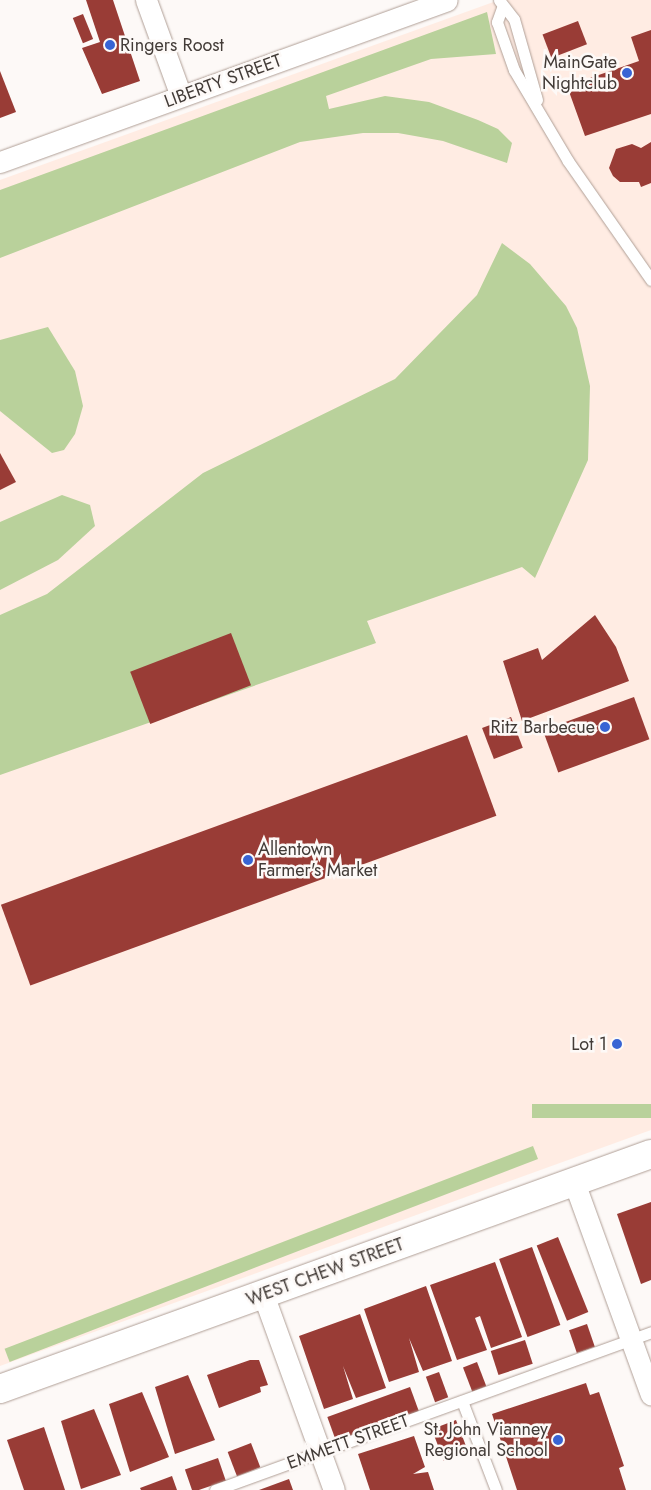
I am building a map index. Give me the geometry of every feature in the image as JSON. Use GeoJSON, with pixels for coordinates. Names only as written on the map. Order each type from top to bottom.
{"type":"FeatureCollection","features":[{"type":"Feature","properties":{"kind":"street"},"geometry":{"type":"LineString","coordinates":[[146,0],[181,96]]}},
{"type":"Feature","properties":{"kind":"street","name":"LIBERTY STREET"},"geometry":{"type":"LineString","coordinates":[[0,162],[447,0]]}},
{"type":"Feature","properties":{"kind":"street","name":"WEST CHEW STREET"},"geometry":{"type":"LineString","coordinates":[[0,1390],[651,1154]]}},
{"type":"Feature","properties":{"kind":"street"},"geometry":{"type":"LineString","coordinates":[[574,1182],[651,1395]]}},
{"type":"Feature","properties":{"kind":"street"},"geometry":{"type":"LineString","coordinates":[[263,1294],[334,1490]]}},
{"type":"Feature","properties":{"kind":"lane"},"geometry":{"type":"LineString","coordinates":[[500,4],[514,19],[537,104]]}},
{"type":"Feature","properties":{"kind":"lane"},"geometry":{"type":"LineString","coordinates":[[500,4],[497,22],[514,70],[537,104],[568,161],[651,280]]}},
{"type":"Feature","properties":{"kind":"lane","name":"EMMETT STREET"},"geometry":{"type":"LineString","coordinates":[[215,1490],[651,1332]]}},
{"type":"Feature","properties":{"kind":"lane"},"geometry":{"type":"LineString","coordinates":[[462,1401],[496,1490]]}},
{"type":"Feature","properties":{"kind":"shaded area"},"geometry":{"type":"Polygon","coordinates":[[[499,0],[651,0],[651,1130],[0,1366],[0,180],[499,0]]]}},
{"type":"Feature","properties":{"kind":"green space"},"geometry":{"type":"Polygon","coordinates":[[[487,12],[496,54],[431,59],[326,96],[329,109],[385,96],[429,102],[478,120],[498,129],[512,143],[507,163],[443,141],[398,133],[363,133],[300,142],[0,258],[0,190],[487,12]]]}},
{"type":"Feature","properties":{"kind":"green space"},"geometry":{"type":"Polygon","coordinates":[[[502,243],[530,264],[566,306],[577,328],[590,386],[588,460],[535,578],[522,567],[367,621],[376,643],[0,775],[0,615],[47,594],[203,473],[395,379],[477,295],[502,243]]]}},
{"type":"Feature","properties":{"kind":"green space"},"geometry":{"type":"Polygon","coordinates":[[[48,327],[75,371],[83,406],[75,434],[64,450],[52,453],[0,411],[0,340],[48,327]]]}},
{"type":"Feature","properties":{"kind":"green space"},"geometry":{"type":"Polygon","coordinates":[[[62,495],[90,505],[95,526],[58,560],[0,590],[0,522],[62,495]]]}},
{"type":"Feature","properties":{"kind":"green space"},"geometry":{"type":"Polygon","coordinates":[[[532,1104],[651,1104],[651,1118],[532,1118],[532,1104]]]}},
{"type":"Feature","properties":{"kind":"green space"},"geometry":{"type":"Polygon","coordinates":[[[533,1146],[538,1159],[10,1362],[5,1349],[533,1146]]]}},
{"type":"Feature","properties":{"kind":"building","name":"Ringers Roost"},"geometry":{"type":"Polygon","coordinates":[[[86,0],[113,0],[140,81],[102,94],[82,48],[100,42],[86,0]]]}},
{"type":"Feature","properties":{"kind":"building"},"geometry":{"type":"Polygon","coordinates":[[[83,14],[93,39],[83,43],[73,18],[83,14]]]}},
{"type":"Feature","properties":{"kind":"building"},"geometry":{"type":"Polygon","coordinates":[[[578,21],[587,44],[551,58],[543,35],[578,21]]]}},
{"type":"Feature","properties":{"kind":"building","name":"MainGate Nightclub"},"geometry":{"type":"Polygon","coordinates":[[[651,30],[651,114],[585,136],[567,86],[639,61],[631,37],[651,30]]]}},
{"type":"Feature","properties":{"kind":"building"},"geometry":{"type":"Polygon","coordinates":[[[0,71],[16,112],[0,118],[0,71]]]}},
{"type":"Feature","properties":{"kind":"building"},"geometry":{"type":"Polygon","coordinates":[[[651,142],[651,183],[641,187],[639,182],[620,182],[613,176],[609,168],[616,149],[632,144],[641,148],[651,142]]]}},
{"type":"Feature","properties":{"kind":"building"},"geometry":{"type":"Polygon","coordinates":[[[0,453],[16,482],[0,490],[0,453]]]}},
{"type":"Feature","properties":{"kind":"building"},"geometry":{"type":"Polygon","coordinates":[[[595,615],[616,647],[629,681],[522,721],[503,661],[538,648],[542,660],[595,615]]]}},
{"type":"Feature","properties":{"kind":"building"},"geometry":{"type":"Polygon","coordinates":[[[231,633],[251,685],[150,724],[130,672],[231,633]]]}},
{"type":"Feature","properties":{"kind":"building"},"geometry":{"type":"Polygon","coordinates":[[[634,697],[649,739],[558,772],[543,730],[634,697]]]}},
{"type":"Feature","properties":{"kind":"building"},"geometry":{"type":"Polygon","coordinates":[[[511,717],[523,748],[494,759],[482,728],[511,717]]]}},
{"type":"Feature","properties":{"kind":"building","name":"Allentown Farmer's Market"},"geometry":{"type":"Polygon","coordinates":[[[467,735],[496,816],[30,985],[1,905],[467,735]]]}},
{"type":"Feature","properties":{"kind":"building"},"geometry":{"type":"Polygon","coordinates":[[[651,1202],[651,1280],[641,1284],[617,1214],[651,1202]]]}},
{"type":"Feature","properties":{"kind":"building"},"geometry":{"type":"Polygon","coordinates":[[[558,1237],[588,1312],[567,1321],[537,1246],[558,1237]]]}},
{"type":"Feature","properties":{"kind":"building"},"geometry":{"type":"Polygon","coordinates":[[[532,1247],[560,1325],[527,1337],[499,1259],[532,1247]]]}},
{"type":"Feature","properties":{"kind":"building"},"geometry":{"type":"Polygon","coordinates":[[[495,1262],[522,1337],[491,1348],[480,1316],[475,1318],[487,1350],[457,1360],[430,1285],[495,1262]]]}},
{"type":"Feature","properties":{"kind":"building"},"geometry":{"type":"Polygon","coordinates":[[[426,1286],[452,1361],[423,1371],[409,1338],[419,1372],[389,1382],[364,1309],[426,1286]]]}},
{"type":"Feature","properties":{"kind":"building"},"geometry":{"type":"Polygon","coordinates":[[[360,1314],[386,1388],[356,1398],[343,1366],[353,1399],[324,1409],[299,1336],[360,1314]]]}},
{"type":"Feature","properties":{"kind":"building"},"geometry":{"type":"Polygon","coordinates":[[[587,1324],[595,1347],[577,1353],[569,1330],[587,1324]]]}},
{"type":"Feature","properties":{"kind":"building"},"geometry":{"type":"Polygon","coordinates":[[[525,1340],[533,1364],[498,1375],[491,1351],[525,1340]]]}},
{"type":"Feature","properties":{"kind":"building"},"geometry":{"type":"Polygon","coordinates":[[[250,1360],[259,1360],[268,1385],[260,1387],[261,1392],[219,1408],[207,1375],[250,1360]]]}},
{"type":"Feature","properties":{"kind":"building"},"geometry":{"type":"Polygon","coordinates":[[[477,1362],[486,1386],[472,1392],[463,1367],[477,1362]]]}},
{"type":"Feature","properties":{"kind":"building"},"geometry":{"type":"Polygon","coordinates":[[[439,1372],[448,1397],[435,1402],[426,1377],[439,1372]]]}},
{"type":"Feature","properties":{"kind":"building"},"geometry":{"type":"Polygon","coordinates":[[[188,1375],[215,1440],[175,1454],[155,1387],[188,1375]]]}},
{"type":"Feature","properties":{"kind":"building","name":"St. John Vianney Regional School"},"geometry":{"type":"Polygon","coordinates":[[[586,1383],[590,1395],[599,1392],[624,1466],[619,1468],[626,1490],[517,1490],[492,1414],[586,1383]]]}},
{"type":"Feature","properties":{"kind":"building"},"geometry":{"type":"Polygon","coordinates":[[[410,1387],[419,1412],[337,1442],[327,1417],[410,1387]]]}},
{"type":"Feature","properties":{"kind":"building"},"geometry":{"type":"Polygon","coordinates":[[[142,1392],[169,1457],[130,1472],[109,1404],[142,1392]]]}},
{"type":"Feature","properties":{"kind":"building"},"geometry":{"type":"Polygon","coordinates":[[[94,1409],[121,1475],[81,1489],[61,1421],[94,1409]]]}},
{"type":"Feature","properties":{"kind":"building"},"geometry":{"type":"Polygon","coordinates":[[[456,1420],[468,1452],[444,1461],[432,1429],[456,1420]]]}},
{"type":"Feature","properties":{"kind":"building"},"geometry":{"type":"Polygon","coordinates":[[[44,1427],[65,1490],[24,1490],[7,1440],[44,1427]]]}},
{"type":"Feature","properties":{"kind":"building"},"geometry":{"type":"Polygon","coordinates":[[[414,1436],[425,1467],[413,1474],[428,1472],[434,1490],[370,1490],[358,1454],[414,1436]]]}},
{"type":"Feature","properties":{"kind":"building"},"geometry":{"type":"Polygon","coordinates":[[[251,1443],[260,1467],[237,1476],[228,1452],[251,1443]]]}},
{"type":"Feature","properties":{"kind":"building"},"geometry":{"type":"Polygon","coordinates":[[[218,1458],[226,1481],[199,1490],[192,1490],[185,1469],[218,1458]]]}},
{"type":"Feature","properties":{"kind":"building"},"geometry":{"type":"Polygon","coordinates":[[[172,1476],[177,1490],[141,1490],[140,1488],[172,1476]]]}},
{"type":"Feature","properties":{"kind":"building"},"geometry":{"type":"Polygon","coordinates":[[[289,1479],[293,1490],[259,1490],[289,1479]]]}},
{"type":"Feature","properties":{"kind":"place","name":"Ringers Roost"},"geometry":{"type":"Point","coordinates":[110,45]}},
{"type":"Feature","properties":{"kind":"place","name":"MainGate Nightclub"},"geometry":{"type":"Point","coordinates":[627,73]}},
{"type":"Feature","properties":{"kind":"place","name":"Ritz Barbecue"},"geometry":{"type":"Point","coordinates":[605,727]}},
{"type":"Feature","properties":{"kind":"place","name":"Allentown Farmer's Market"},"geometry":{"type":"Point","coordinates":[248,860]}},
{"type":"Feature","properties":{"kind":"place","name":"Lot 1"},"geometry":{"type":"Point","coordinates":[617,1044]}},
{"type":"Feature","properties":{"kind":"place","name":"St. John Vianney Regional School"},"geometry":{"type":"Point","coordinates":[558,1440]}}]}
